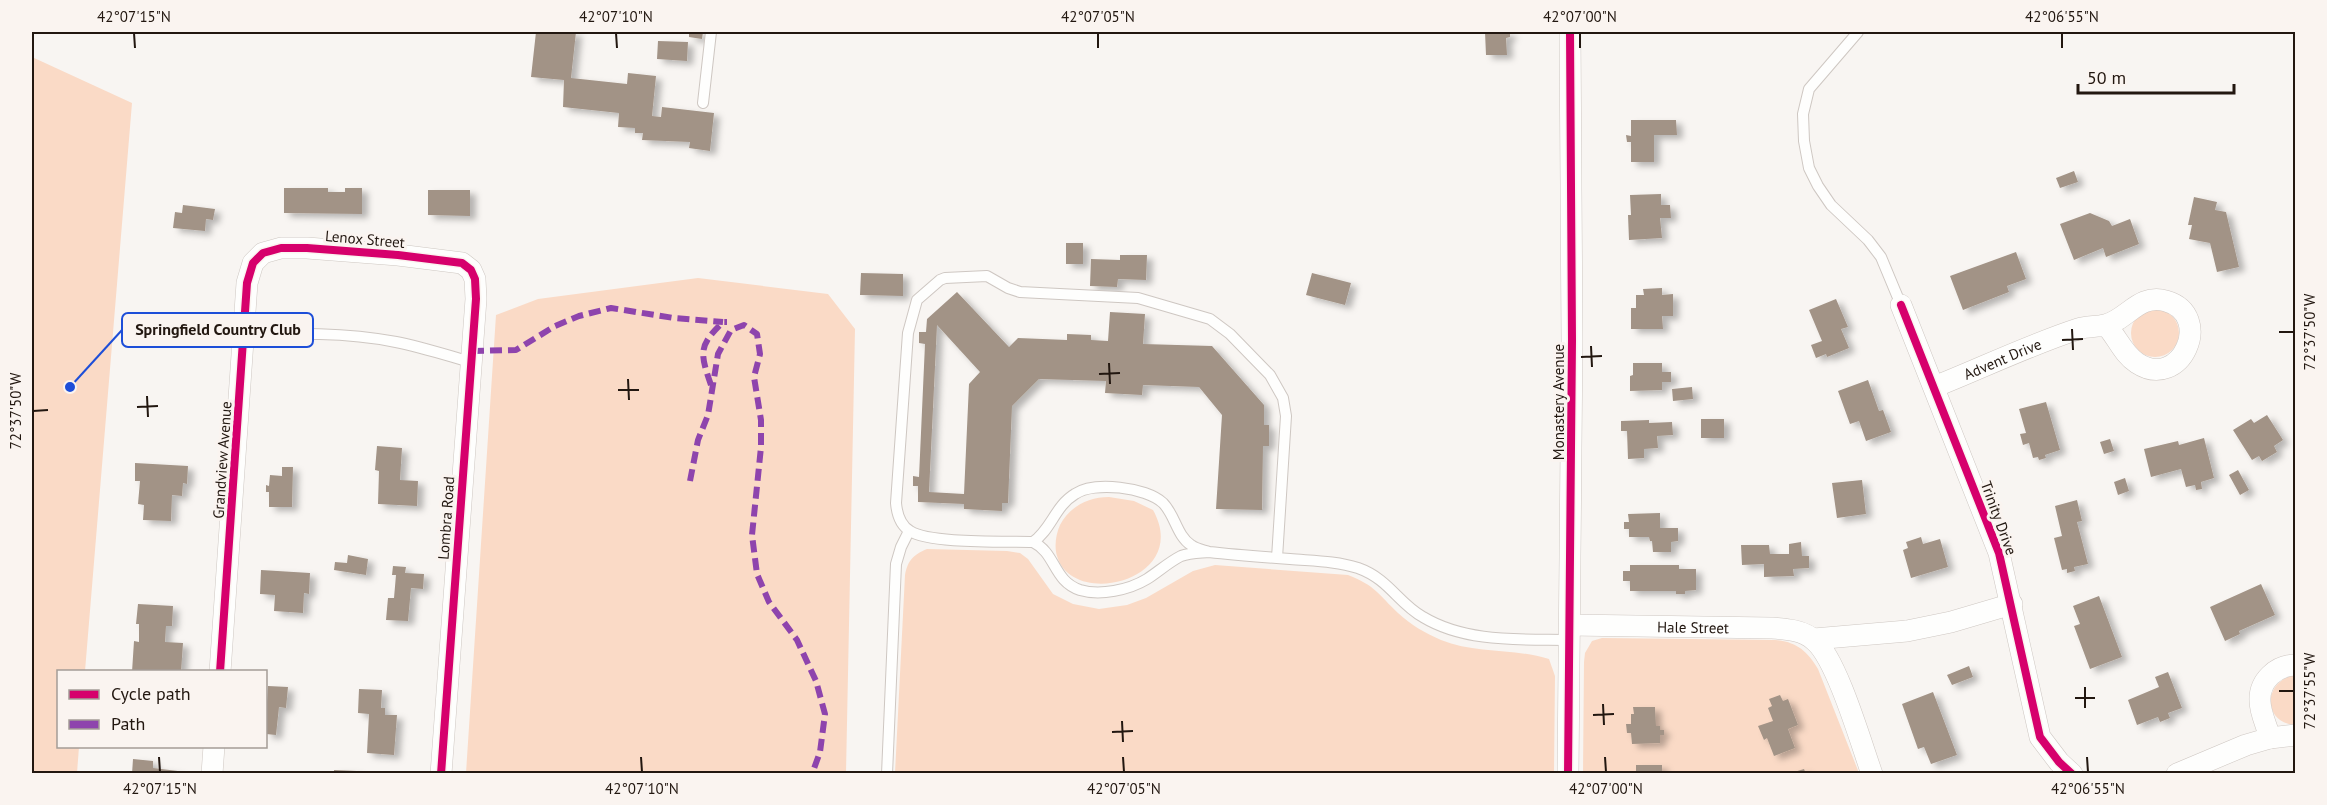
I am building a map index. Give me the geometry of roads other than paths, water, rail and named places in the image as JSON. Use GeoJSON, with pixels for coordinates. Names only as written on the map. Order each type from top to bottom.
{"type":"FeatureCollection","features":[{"type":"Feature","properties":{"kind":"street","name":"Monastery Avenue"},"geometry":{"type":"LineString","coordinates":[[1569,774],[1572,213],[1570,32]]}},
{"type":"Feature","properties":{"kind":"street","name":"Lenox Street"},"geometry":{"type":"LineString","coordinates":[[261,255],[281,248],[307,248],[398,255],[462,263],[467,267]]}},
{"type":"Feature","properties":{"kind":"street","name":"Grandview Avenue"},"geometry":{"type":"LineString","coordinates":[[220,670],[247,283],[253,263],[261,255]]}},
{"type":"Feature","properties":{"kind":"street","name":"Lombra Road"},"geometry":{"type":"LineString","coordinates":[[441,774],[476,289],[475,279],[467,267]]}},
{"type":"Feature","properties":{"kind":"street","name":"Trinity Drive"},"geometry":{"type":"LineString","coordinates":[[1901,304],[1995,542],[2012,604],[2034,719],[2040,737],[2059,762],[2072,774]]}},
{"type":"Feature","properties":{"kind":"street","name":"Advent Drive"},"geometry":{"type":"LineString","coordinates":[[1934,387],[2079,328],[2106,325]]}},
{"type":"Feature","properties":{"kind":"street","name":"Hale Street"},"geometry":{"type":"LineString","coordinates":[[1570,632],[1771,628],[1801,632],[1814,639],[1907,631],[1951,622],[2012,604]]}},
{"type":"Feature","properties":{"kind":"street"},"geometry":{"type":"LineString","coordinates":[[1814,639],[1822,648],[1834,670],[1872,774]]}},
{"type":"Feature","properties":{"kind":"street"},"geometry":{"type":"LineString","coordinates":[[2270,738],[2260,702],[2261,691],[2272,673],[2281,667],[2295,665]]}},
{"type":"Feature","properties":{"kind":"street"},"geometry":{"type":"LineString","coordinates":[[2177,774],[2246,745],[2270,738],[2295,735]]}},
{"type":"Feature","properties":{"kind":"street"},"geometry":{"type":"LineString","coordinates":[[212,774],[214,748]]}},
{"type":"Feature","properties":{"kind":"lane"},"geometry":{"type":"LineString","coordinates":[[703,103],[711,32]]}},
{"type":"Feature","properties":{"kind":"lane"},"geometry":{"type":"LineString","coordinates":[[1858,32],[1809,89],[1803,114],[1803,141],[1809,168],[1818,186],[1831,205],[1868,240],[1881,257],[1901,304]]}},
{"type":"Feature","properties":{"kind":"lane"},"geometry":{"type":"LineString","coordinates":[[1278,558],[1285,407],[1270,375],[1219,325],[1201,315],[1146,300],[1020,292],[981,275],[940,280],[917,300],[908,333],[896,503],[897,516],[909,531],[930,538],[1033,542],[1043,547],[1060,576],[1069,585],[1081,590],[1099,592],[1130,587],[1147,579],[1181,556],[1209,552],[1278,558],[1335,562],[1360,569],[1389,586],[1423,618],[1461,633],[1486,637],[1570,632]]}},
{"type":"Feature","properties":{"kind":"lane"},"geometry":{"type":"LineString","coordinates":[[244,336],[291,333],[346,335],[395,342],[471,362]]}},
{"type":"Feature","properties":{"kind":"lane"},"geometry":{"type":"LineString","coordinates":[[1033,542],[1041,537],[1057,510],[1072,495],[1087,487],[1102,486],[1140,492],[1154,498],[1168,509],[1183,537],[1191,546],[1209,552]]}},
{"type":"Feature","properties":{"kind":"lane"},"geometry":{"type":"LineString","coordinates":[[887,774],[896,564],[909,531]]}},
{"type":"Feature","properties":{"kind":"place","name":"Springfield Country Club"},"geometry":{"type":"Point","coordinates":[70,387]}}]}
